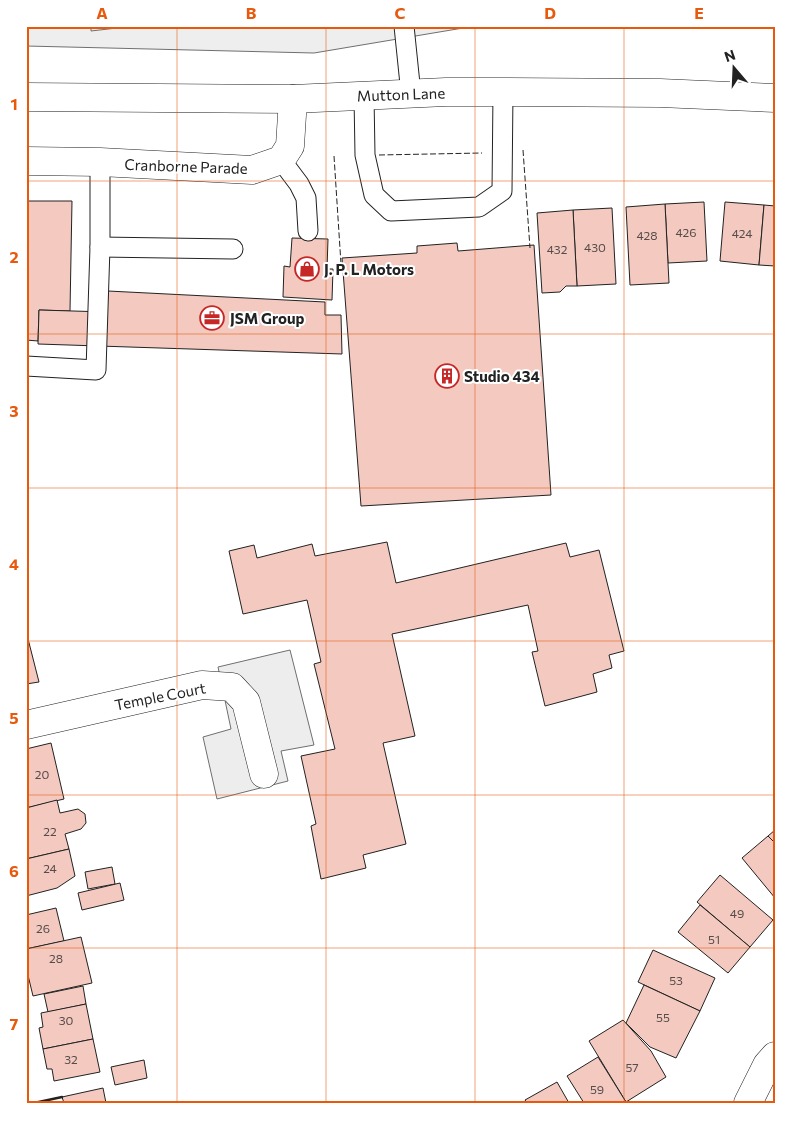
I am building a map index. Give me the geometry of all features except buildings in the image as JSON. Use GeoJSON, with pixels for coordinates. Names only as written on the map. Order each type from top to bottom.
{"type":"FeatureCollection","features":[{"type":"Feature","properties":{"kind":"main road","name":"Mutton Lane"},"geometry":{"type":"LineString","coordinates":[[26,97],[293,99],[503,92],[660,92],[775,98]]}},
{"type":"Feature","properties":{"kind":"main road"},"geometry":{"type":"LineString","coordinates":[[281,160],[290,146],[293,99]]}},
{"type":"Feature","properties":{"kind":"main road","name":"Cranborne Parade"},"geometry":{"type":"LineString","coordinates":[[26,160],[252,170],[281,160]]}},
{"type":"Feature","properties":{"kind":"main road","name":"Temple Court"},"geometry":{"type":"LineString","coordinates":[[26,725],[202,686],[232,687],[246,702],[264,774]]}},
{"type":"Feature","properties":{"kind":"main road"},"geometry":{"type":"LineString","coordinates":[[748,1103],[767,1065],[775,1056]]}},
{"type":"Feature","properties":{"kind":"lane"},"geometry":{"type":"LineString","coordinates":[[404,26],[411,94]]}},
{"type":"Feature","properties":{"kind":"lane"},"geometry":{"type":"LineString","coordinates":[[364,96],[365,155],[374,195],[391,211],[479,207],[502,191],[503,92]]}},
{"type":"Feature","properties":{"kind":"lane"},"geometry":{"type":"LineString","coordinates":[[281,160],[299,184],[306,198],[308,231]]}},
{"type":"Feature","properties":{"kind":"lane"},"geometry":{"type":"LineString","coordinates":[[26,366],[96,370],[100,247],[100,162]]}},
{"type":"Feature","properties":{"kind":"lane"},"geometry":{"type":"LineString","coordinates":[[100,247],[233,249]]}},
{"type":"Feature","properties":{"kind":"shaded area"},"geometry":{"type":"Polygon","coordinates":[[[26,26],[475,26],[314,53],[26,46],[26,26]]]}},
{"type":"Feature","properties":{"kind":"shaded area"},"geometry":{"type":"Polygon","coordinates":[[[91,26],[134,26],[91,31],[91,26]]]}},
{"type":"Feature","properties":{"kind":"shaded area"},"geometry":{"type":"Polygon","coordinates":[[[290,650],[314,745],[281,751],[288,781],[217,799],[203,737],[231,729],[218,667],[290,650]]]}},
{"type":"Feature","properties":{"kind":"fence"},"geometry":{"type":"LineString","coordinates":[[523,150],[530,248]]}},
{"type":"Feature","properties":{"kind":"fence"},"geometry":{"type":"LineString","coordinates":[[379,155],[482,153]]}},
{"type":"Feature","properties":{"kind":"fence"},"geometry":{"type":"LineString","coordinates":[[334,156],[341,264]]}},
{"type":"Feature","properties":{"kind":"wall"},"geometry":{"type":"LineString","coordinates":[[34,1103],[62,1097]]}},
{"type":"Feature","properties":{"kind":"place","name":"J. P. L Motors"},"geometry":{"type":"Point","coordinates":[307,269]}},
{"type":"Feature","properties":{"kind":"place","name":"JSM Group"},"geometry":{"type":"Point","coordinates":[212,318]}},
{"type":"Feature","properties":{"kind":"place","name":"Studio 434"},"geometry":{"type":"Point","coordinates":[447,376]}}]}
